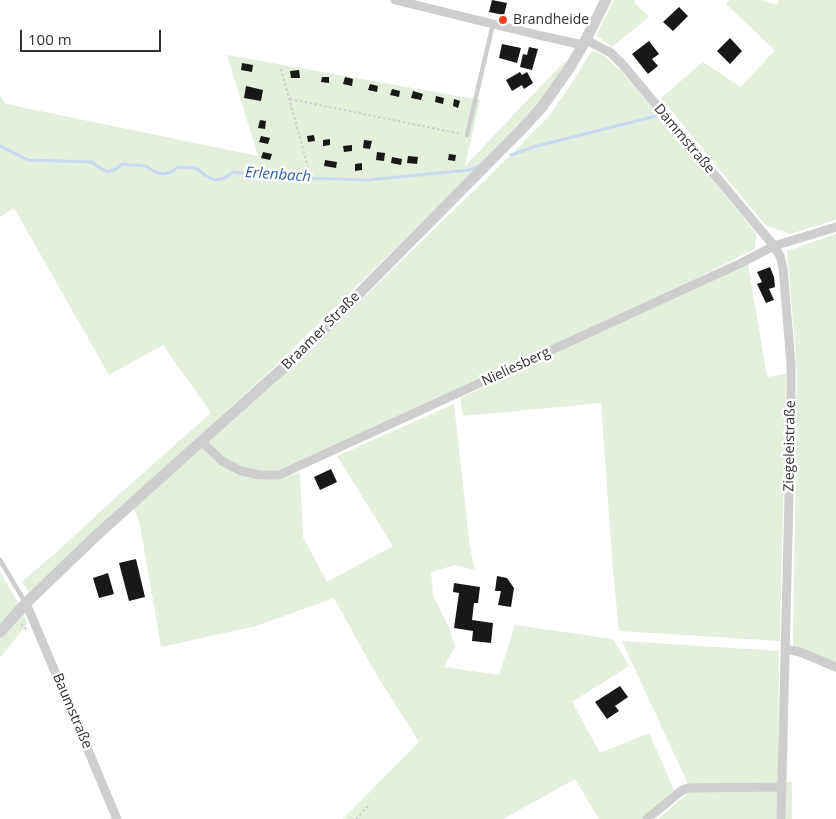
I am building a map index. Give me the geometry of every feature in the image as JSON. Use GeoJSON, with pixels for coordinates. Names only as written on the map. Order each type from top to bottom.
{"type":"FeatureCollection","features":[{"type":"Feature","properties":{"kind":"street"},"geometry":{"type":"LineString","coordinates":[[395,0],[538,35],[585,42]]}},
{"type":"Feature","properties":{"kind":"street","name":"Braamer Straße"},"geometry":{"type":"LineString","coordinates":[[0,632],[26,603],[91,540],[302,351],[522,129],[555,89],[585,42],[606,0]]}},
{"type":"Feature","properties":{"kind":"street","name":"Dammstraße"},"geometry":{"type":"LineString","coordinates":[[585,42],[611,53],[623,65],[774,246]]}},
{"type":"Feature","properties":{"kind":"street","name":"Nieliesberg"},"geometry":{"type":"LineString","coordinates":[[201,440],[222,461],[241,471],[260,475],[279,475],[581,337],[774,246],[836,227]]}},
{"type":"Feature","properties":{"kind":"street","name":"Ziegeleistraße"},"geometry":{"type":"LineString","coordinates":[[774,246],[780,256],[783,268],[791,364],[781,819]]}},
{"type":"Feature","properties":{"kind":"street","name":"Baumstraße"},"geometry":{"type":"LineString","coordinates":[[26,603],[117,819]]}},
{"type":"Feature","properties":{"kind":"street"},"geometry":{"type":"LineString","coordinates":[[786,649],[800,652],[836,667]]}},
{"type":"Feature","properties":{"kind":"street"},"geometry":{"type":"LineString","coordinates":[[647,819],[681,791],[688,788],[782,787]]}},
{"type":"Feature","properties":{"kind":"lane"},"geometry":{"type":"LineString","coordinates":[[467,135],[493,24]]}},
{"type":"Feature","properties":{"kind":"lane"},"geometry":{"type":"LineString","coordinates":[[0,560],[26,603]]}},
{"type":"Feature","properties":{"kind":"path"},"geometry":{"type":"LineString","coordinates":[[281,69],[308,167]]}},
{"type":"Feature","properties":{"kind":"path"},"geometry":{"type":"LineString","coordinates":[[290,99],[467,135]]}},
{"type":"Feature","properties":{"kind":"path"},"geometry":{"type":"LineString","coordinates":[[356,819],[368,806]]}},
{"type":"Feature","properties":{"kind":"green space"},"geometry":{"type":"Polygon","coordinates":[[[614,0],[635,0],[634,2],[649,17],[612,47],[596,35],[614,0]]]}},
{"type":"Feature","properties":{"kind":"green space"},"geometry":{"type":"Polygon","coordinates":[[[729,0],[762,0],[776,5],[779,0],[836,0],[836,220],[790,234],[765,225],[661,98],[703,62],[741,87],[775,50],[726,4],[729,0]]]}},
{"type":"Feature","properties":{"kind":"green space"},"geometry":{"type":"Polygon","coordinates":[[[592,50],[603,55],[620,70],[756,233],[755,249],[697,278],[703,284],[748,264],[767,377],[786,374],[780,641],[619,631],[601,403],[463,416],[460,398],[551,356],[279,472],[261,472],[220,463],[280,478],[300,472],[303,537],[327,582],[393,546],[337,456],[454,404],[470,548],[475,570],[455,565],[431,572],[433,595],[449,628],[455,646],[444,667],[499,675],[515,625],[613,639],[629,666],[572,702],[600,753],[649,733],[674,790],[644,819],[599,819],[575,779],[503,819],[343,819],[419,742],[373,669],[334,598],[256,626],[161,647],[140,525],[134,508],[305,354],[517,149],[548,117],[592,50]]]}},
{"type":"Feature","properties":{"kind":"green space"},"geometry":{"type":"Polygon","coordinates":[[[227,55],[480,100],[465,166],[567,61],[546,94],[515,131],[270,371],[29,592],[22,582],[211,413],[163,345],[109,375],[14,208],[0,217],[0,96],[6,104],[258,156],[227,55]]]}},
{"type":"Feature","properties":{"kind":"green space"},"geometry":{"type":"Polygon","coordinates":[[[836,234],[836,664],[793,646],[797,371],[787,251],[836,234]]]}},
{"type":"Feature","properties":{"kind":"green space"},"geometry":{"type":"Polygon","coordinates":[[[0,572],[28,623],[0,658],[0,572]]]}},
{"type":"Feature","properties":{"kind":"green space"},"geometry":{"type":"Polygon","coordinates":[[[622,641],[779,651],[778,782],[792,782],[792,819],[658,819],[688,793],[688,784],[622,641]]]}},
{"type":"Feature","properties":{"kind":"building"},"geometry":{"type":"Polygon","coordinates":[[[492,0],[507,3],[504,15],[489,12],[492,0]]]}},
{"type":"Feature","properties":{"kind":"building"},"geometry":{"type":"Polygon","coordinates":[[[679,7],[688,16],[673,31],[663,22],[679,7]]]}},
{"type":"Feature","properties":{"kind":"building"},"geometry":{"type":"Polygon","coordinates":[[[730,38],[742,51],[730,64],[717,51],[730,38]]]}},
{"type":"Feature","properties":{"kind":"building"},"geometry":{"type":"Polygon","coordinates":[[[649,41],[659,54],[652,59],[658,66],[648,74],[632,54],[649,41]]]}},
{"type":"Feature","properties":{"kind":"building"},"geometry":{"type":"Polygon","coordinates":[[[502,44],[521,48],[517,63],[499,58],[502,44]]]}},
{"type":"Feature","properties":{"kind":"building"},"geometry":{"type":"Polygon","coordinates":[[[529,47],[538,49],[532,70],[520,67],[523,54],[527,55],[529,47]]]}},
{"type":"Feature","properties":{"kind":"building"},"geometry":{"type":"Polygon","coordinates":[[[242,63],[253,65],[252,72],[241,70],[242,63]]]}},
{"type":"Feature","properties":{"kind":"building"},"geometry":{"type":"Polygon","coordinates":[[[299,70],[300,78],[291,78],[290,71],[299,70]]]}},
{"type":"Feature","properties":{"kind":"building"},"geometry":{"type":"Polygon","coordinates":[[[520,72],[522,75],[527,72],[533,83],[524,89],[522,85],[512,91],[506,80],[520,72]]]}},
{"type":"Feature","properties":{"kind":"building"},"geometry":{"type":"Polygon","coordinates":[[[322,77],[329,77],[329,83],[321,82],[322,77]]]}},
{"type":"Feature","properties":{"kind":"building"},"geometry":{"type":"Polygon","coordinates":[[[345,77],[353,79],[352,86],[343,84],[345,77]]]}},
{"type":"Feature","properties":{"kind":"building"},"geometry":{"type":"Polygon","coordinates":[[[370,84],[378,86],[377,92],[368,90],[370,84]]]}},
{"type":"Feature","properties":{"kind":"building"},"geometry":{"type":"Polygon","coordinates":[[[246,86],[263,90],[261,101],[244,98],[246,86]]]}},
{"type":"Feature","properties":{"kind":"building"},"geometry":{"type":"Polygon","coordinates":[[[392,89],[400,91],[399,97],[390,95],[392,89]]]}},
{"type":"Feature","properties":{"kind":"building"},"geometry":{"type":"Polygon","coordinates":[[[413,91],[423,94],[421,100],[411,98],[413,91]]]}},
{"type":"Feature","properties":{"kind":"building"},"geometry":{"type":"Polygon","coordinates":[[[436,96],[444,98],[443,104],[435,102],[436,96]]]}},
{"type":"Feature","properties":{"kind":"building"},"geometry":{"type":"Polygon","coordinates":[[[454,99],[460,101],[458,108],[453,106],[454,99]]]}},
{"type":"Feature","properties":{"kind":"building"},"geometry":{"type":"Polygon","coordinates":[[[260,120],[266,121],[265,129],[258,128],[260,120]]]}},
{"type":"Feature","properties":{"kind":"building"},"geometry":{"type":"Polygon","coordinates":[[[314,135],[315,141],[308,142],[307,136],[314,135]]]}},
{"type":"Feature","properties":{"kind":"building"},"geometry":{"type":"Polygon","coordinates":[[[261,136],[270,138],[268,144],[259,142],[261,136]]]}},
{"type":"Feature","properties":{"kind":"building"},"geometry":{"type":"Polygon","coordinates":[[[330,139],[330,145],[323,146],[323,140],[330,139]]]}},
{"type":"Feature","properties":{"kind":"building"},"geometry":{"type":"Polygon","coordinates":[[[364,140],[372,141],[370,149],[363,148],[364,140]]]}},
{"type":"Feature","properties":{"kind":"building"},"geometry":{"type":"Polygon","coordinates":[[[352,145],[352,151],[344,152],[343,146],[352,145]]]}},
{"type":"Feature","properties":{"kind":"building"},"geometry":{"type":"Polygon","coordinates":[[[263,152],[272,154],[270,160],[261,158],[263,152]]]}},
{"type":"Feature","properties":{"kind":"building"},"geometry":{"type":"Polygon","coordinates":[[[377,152],[385,153],[384,161],[376,160],[377,152]]]}},
{"type":"Feature","properties":{"kind":"building"},"geometry":{"type":"Polygon","coordinates":[[[449,154],[456,155],[455,161],[448,160],[449,154]]]}},
{"type":"Feature","properties":{"kind":"building"},"geometry":{"type":"Polygon","coordinates":[[[408,156],[418,157],[417,164],[407,163],[408,156]]]}},
{"type":"Feature","properties":{"kind":"building"},"geometry":{"type":"Polygon","coordinates":[[[392,157],[402,159],[401,165],[391,163],[392,157]]]}},
{"type":"Feature","properties":{"kind":"building"},"geometry":{"type":"Polygon","coordinates":[[[325,160],[337,162],[336,168],[324,166],[325,160]]]}},
{"type":"Feature","properties":{"kind":"building"},"geometry":{"type":"Polygon","coordinates":[[[362,163],[362,170],[355,171],[355,164],[362,163]]]}},
{"type":"Feature","properties":{"kind":"building"},"geometry":{"type":"Polygon","coordinates":[[[770,267],[775,287],[769,289],[774,300],[766,303],[757,284],[762,282],[757,272],[770,267]]]}},
{"type":"Feature","properties":{"kind":"building"},"geometry":{"type":"Polygon","coordinates":[[[331,469],[337,482],[320,490],[314,477],[331,469]]]}},
{"type":"Feature","properties":{"kind":"building"},"geometry":{"type":"Polygon","coordinates":[[[136,559],[145,597],[129,601],[119,563],[136,559]]]}},
{"type":"Feature","properties":{"kind":"building"},"geometry":{"type":"Polygon","coordinates":[[[108,573],[114,594],[99,598],[93,578],[108,573]]]}},
{"type":"Feature","properties":{"kind":"building"},"geometry":{"type":"Polygon","coordinates":[[[497,576],[507,578],[514,588],[511,607],[498,605],[501,591],[495,591],[497,576]]]}},
{"type":"Feature","properties":{"kind":"building"},"geometry":{"type":"Polygon","coordinates":[[[454,583],[480,587],[478,603],[474,603],[472,620],[493,623],[491,643],[472,641],[473,631],[454,628],[459,593],[453,592],[454,583]]]}},
{"type":"Feature","properties":{"kind":"building"},"geometry":{"type":"Polygon","coordinates":[[[620,686],[628,697],[615,706],[619,711],[607,719],[595,702],[620,686]]]}},
{"type":"Feature","properties":{"kind":"waterway","name":"Erlenbach"},"geometry":{"type":"LineString","coordinates":[[511,155],[537,146],[656,116]]}},
{"type":"Feature","properties":{"kind":"waterway","name":"Erlenbach"},"geometry":{"type":"LineString","coordinates":[[0,146],[28,160],[92,162],[108,172],[122,164],[146,166],[155,172],[163,174],[171,172],[178,167],[196,168],[215,180],[225,178],[233,172],[267,177],[368,180],[469,170],[480,166]]}},
{"type":"Feature","properties":{"kind":"place","name":"Brandheide"},"geometry":{"type":"Point","coordinates":[503,20]}}]}
